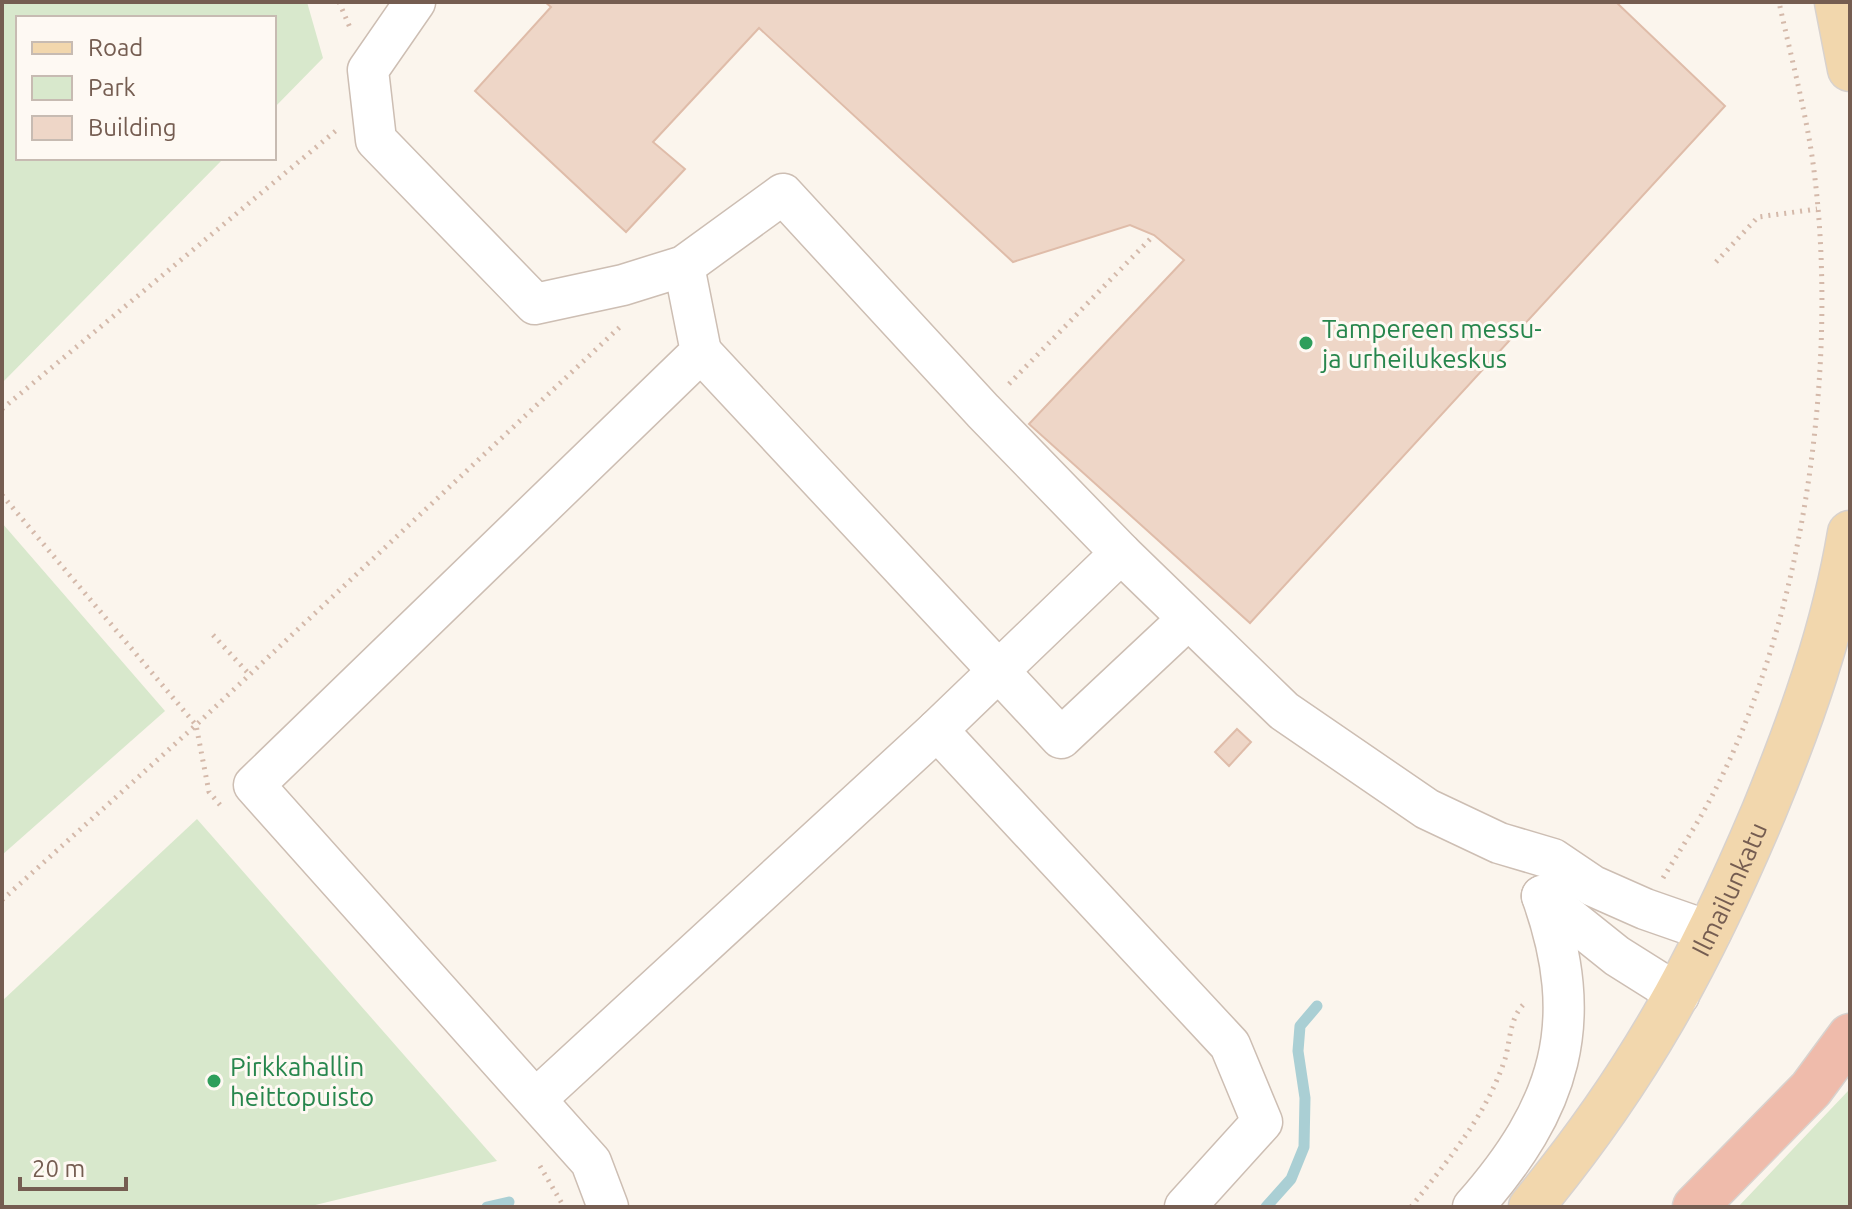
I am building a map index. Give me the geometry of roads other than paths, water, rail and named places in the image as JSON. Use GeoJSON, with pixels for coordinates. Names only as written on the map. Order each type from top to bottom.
{"type":"FeatureCollection","features":[{"type":"Feature","properties":{"kind":"highway"},"geometry":{"type":"LineString","coordinates":[[1695,1207],[1811,1089],[1850,1036]]}},
{"type":"Feature","properties":{"kind":"main road"},"geometry":{"type":"LineString","coordinates":[[1837,2],[1850,69]]}},
{"type":"Feature","properties":{"kind":"main road","name":"Ilmailunkatu"},"geometry":{"type":"LineString","coordinates":[[1531,1207],[1604,1114],[1679,995],[1711,932],[1790,748],[1836,605],[1850,533]]}},
{"type":"Feature","properties":{"kind":"lane"},"geometry":{"type":"LineString","coordinates":[[415,2],[368,70],[376,140],[535,304],[623,285],[684,266],[783,194],[983,411],[1121,553],[1284,711],[1361,767],[1427,809],[1499,843],[1553,859],[1593,886],[1645,909],[1711,932]]}},
{"type":"Feature","properties":{"kind":"lane"},"geometry":{"type":"LineString","coordinates":[[684,266],[701,352],[1061,738],[1188,619]]}},
{"type":"Feature","properties":{"kind":"lane"},"geometry":{"type":"LineString","coordinates":[[608,1207],[591,1162],[254,785],[701,352]]}},
{"type":"Feature","properties":{"kind":"lane"},"geometry":{"type":"LineString","coordinates":[[536,1099],[937,730],[1121,553]]}},
{"type":"Feature","properties":{"kind":"lane"},"geometry":{"type":"LineString","coordinates":[[937,730],[1230,1045],[1262,1122],[1185,1207]]}},
{"type":"Feature","properties":{"kind":"lane"},"geometry":{"type":"LineString","coordinates":[[1499,843],[1542,896],[1617,956],[1679,995]]}},
{"type":"Feature","properties":{"kind":"lane"},"geometry":{"type":"LineString","coordinates":[[1473,1207],[1542,1108],[1563,1042],[1566,989],[1556,936],[1542,896]]}},
{"type":"Feature","properties":{"kind":"waterway"},"geometry":{"type":"LineString","coordinates":[[1266,1207],[1291,1179],[1304,1147],[1305,1098],[1298,1051],[1300,1026],[1317,1006]]}},
{"type":"Feature","properties":{"kind":"waterway"},"geometry":{"type":"LineString","coordinates":[[487,1207],[509,1202]]}},
{"type":"Feature","properties":{"kind":"place","name":"Tampereen messu- ja urheilukeskus"},"geometry":{"type":"Point","coordinates":[1306,343]}},
{"type":"Feature","properties":{"kind":"place","name":"Pirkkahallin heittopuisto"},"geometry":{"type":"Point","coordinates":[214,1081]}}]}
